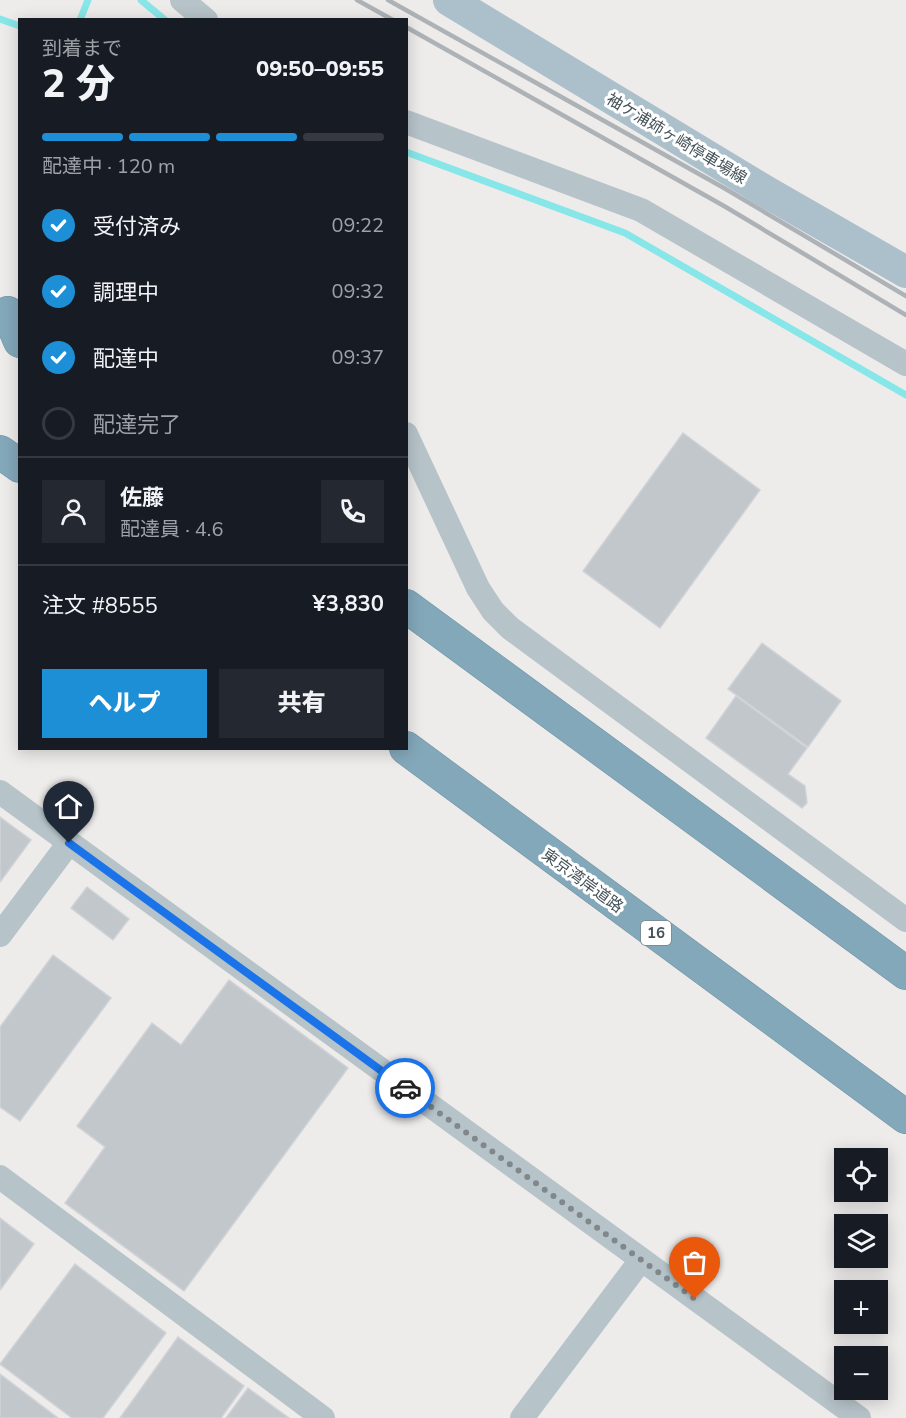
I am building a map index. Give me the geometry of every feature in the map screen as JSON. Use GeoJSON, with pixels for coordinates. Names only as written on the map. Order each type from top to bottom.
{"type":"FeatureCollection","features":[{"type":"Feature","properties":{"kind":"highway"},"geometry":{"type":"LineString","coordinates":[[0,452],[18,465]]}},
{"type":"Feature","properties":{"kind":"highway"},"geometry":{"type":"LineString","coordinates":[[408,607],[906,973]]}},
{"type":"Feature","properties":{"kind":"highway","name":"東京湾岸道路"},"geometry":{"type":"LineString","coordinates":[[408,749],[906,1117]]}},
{"type":"Feature","properties":{"kind":"main road","name":"袖ケ浦姉ヶ崎停車場線"},"geometry":{"type":"LineString","coordinates":[[449,0],[770,194],[906,272]]}},
{"type":"Feature","properties":{"kind":"street"},"geometry":{"type":"LineString","coordinates":[[182,0],[204,18]]}},
{"type":"Feature","properties":{"kind":"street"},"geometry":{"type":"LineString","coordinates":[[408,123],[641,210],[906,363]]}},
{"type":"Feature","properties":{"kind":"street"},"geometry":{"type":"LineString","coordinates":[[408,438],[477,588],[501,620],[906,920]]}},
{"type":"Feature","properties":{"kind":"street"},"geometry":{"type":"LineString","coordinates":[[0,792],[859,1418]]}},
{"type":"Feature","properties":{"kind":"street"},"geometry":{"type":"LineString","coordinates":[[0,935],[69,843]]}},
{"type":"Feature","properties":{"kind":"street"},"geometry":{"type":"LineString","coordinates":[[0,1177],[323,1418]]}},
{"type":"Feature","properties":{"kind":"street"},"geometry":{"type":"LineString","coordinates":[[522,1418],[641,1260]]}},
{"type":"Feature","properties":{"kind":"building"},"geometry":{"type":"Polygon","coordinates":[[[683,433],[760,490],[660,628],[583,571],[683,433]]]}},
{"type":"Feature","properties":{"kind":"building"},"geometry":{"type":"Polygon","coordinates":[[[762,643],[841,701],[808,747],[728,689],[762,643]]]}},
{"type":"Feature","properties":{"kind":"building"},"geometry":{"type":"Polygon","coordinates":[[[736,696],[807,748],[788,774],[805,786],[807,803],[802,808],[706,738],[736,696]]]}},
{"type":"Feature","properties":{"kind":"building"},"geometry":{"type":"Polygon","coordinates":[[[0,817],[31,840],[0,882],[0,817]]]}},
{"type":"Feature","properties":{"kind":"building"},"geometry":{"type":"Polygon","coordinates":[[[87,887],[129,919],[113,940],[71,908],[87,887]]]}},
{"type":"Feature","properties":{"kind":"building"},"geometry":{"type":"Polygon","coordinates":[[[53,955],[111,998],[20,1121],[0,1107],[0,1027],[53,955]]]}},
{"type":"Feature","properties":{"kind":"building"},"geometry":{"type":"Polygon","coordinates":[[[229,980],[348,1068],[184,1291],[65,1203],[105,1147],[77,1126],[152,1023],[181,1045],[229,980]]]}},
{"type":"Feature","properties":{"kind":"building"},"geometry":{"type":"Polygon","coordinates":[[[0,1218],[34,1244],[0,1290],[0,1218]]]}},
{"type":"Feature","properties":{"kind":"building"},"geometry":{"type":"Polygon","coordinates":[[[75,1264],[166,1333],[103,1418],[72,1418],[0,1364],[75,1264]]]}},
{"type":"Feature","properties":{"kind":"building"},"geometry":{"type":"Polygon","coordinates":[[[178,1337],[244,1386],[221,1418],[120,1418],[178,1337]]]}},
{"type":"Feature","properties":{"kind":"building"},"geometry":{"type":"Polygon","coordinates":[[[0,1374],[58,1418],[0,1418],[0,1374]]]}},
{"type":"Feature","properties":{"kind":"building"},"geometry":{"type":"Polygon","coordinates":[[[248,1388],[289,1418],[226,1418],[248,1388]]]}},
{"type":"Feature","properties":{"kind":"waterway"},"geometry":{"type":"LineString","coordinates":[[81,18],[88,0]]}},
{"type":"Feature","properties":{"kind":"waterway"},"geometry":{"type":"LineString","coordinates":[[141,0],[163,18]]}},
{"type":"Feature","properties":{"kind":"waterway"},"geometry":{"type":"LineString","coordinates":[[0,19],[18,25]]}},
{"type":"Feature","properties":{"kind":"waterway"},"geometry":{"type":"LineString","coordinates":[[408,153],[625,233],[906,395]]}},
{"type":"Feature","properties":{"kind":"railway"},"geometry":{"type":"LineString","coordinates":[[357,0],[389,18]]}},
{"type":"Feature","properties":{"kind":"railway"},"geometry":{"type":"LineString","coordinates":[[388,0],[724,188],[906,296]]}},
{"type":"Feature","properties":{"kind":"railway"},"geometry":{"type":"LineString","coordinates":[[408,28],[724,206],[906,315]]}},
{"type":"Feature","properties":{"kind":"way so far"},"geometry":{"type":"LineString","coordinates":[[405,1088],[695,1299]]}},
{"type":"Feature","properties":{"kind":"route"},"geometry":{"type":"LineString","coordinates":[[69,843],[405,1088]]}}]}
